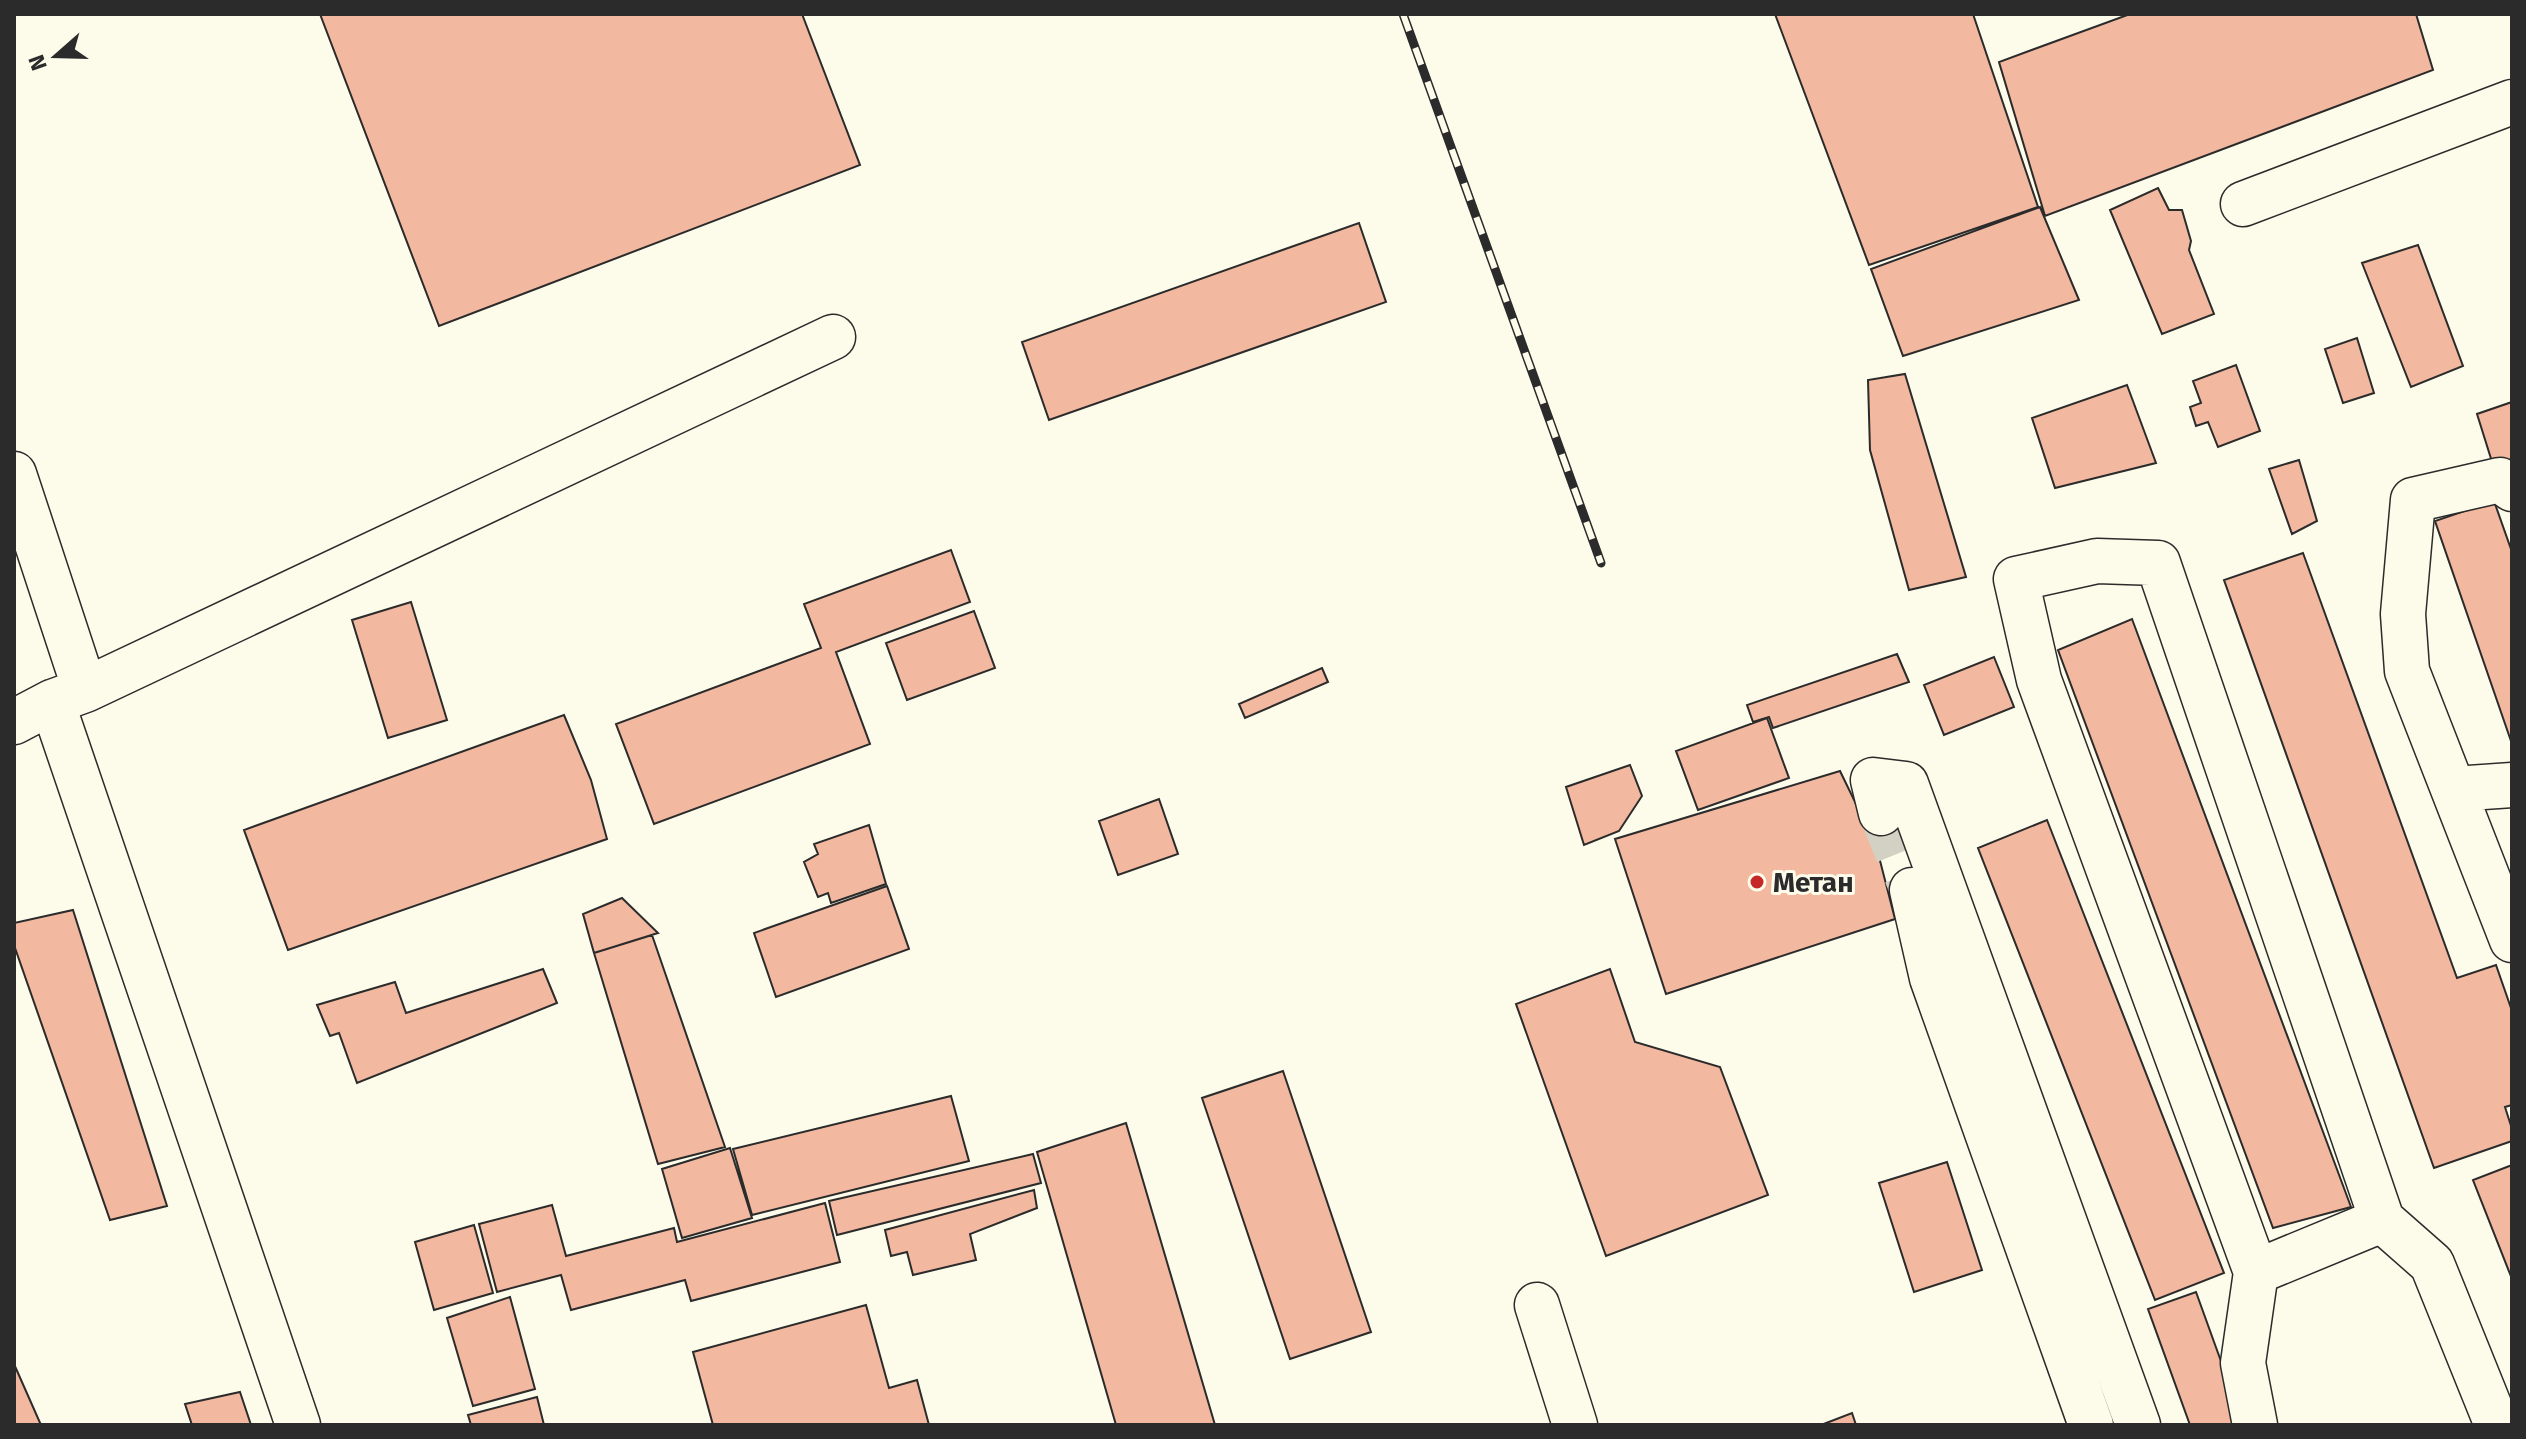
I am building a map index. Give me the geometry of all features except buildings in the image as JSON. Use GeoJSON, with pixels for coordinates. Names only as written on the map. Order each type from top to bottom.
{"type":"FeatureCollection","features":[{"type":"Feature","properties":{"kind":"street"},"geometry":{"type":"LineString","coordinates":[[2243,204],[2512,102]]}},
{"type":"Feature","properties":{"kind":"street"},"geometry":{"type":"LineString","coordinates":[[14,722],[833,337]]}},
{"type":"Feature","properties":{"kind":"street"},"geometry":{"type":"LineString","coordinates":[[14,474],[69,696],[298,1425]]}},
{"type":"Feature","properties":{"kind":"street"},"geometry":{"type":"LineString","coordinates":[[2512,489],[2500,480],[2413,500],[2403,614],[2407,671],[2512,940]]}},
{"type":"Feature","properties":{"kind":"street"},"geometry":{"type":"LineString","coordinates":[[2255,1425],[2243,1363],[2256,1272],[2039,680],[2016,579],[2097,561],[2158,563],[2382,1220],[2432,1264],[2497,1425]]}},
{"type":"Feature","properties":{"kind":"street"},"geometry":{"type":"LineString","coordinates":[[1881,813],[1873,780],[1906,784],[2138,1425]]}},
{"type":"Feature","properties":{"kind":"street"},"geometry":{"type":"LineString","coordinates":[[2454,789],[2512,785]]}},
{"type":"Feature","properties":{"kind":"street"},"geometry":{"type":"LineString","coordinates":[[1912,890],[1932,978],[2091,1425]]}},
{"type":"Feature","properties":{"kind":"street"},"geometry":{"type":"LineString","coordinates":[[2256,1272],[2382,1220]]}},
{"type":"Feature","properties":{"kind":"street"},"geometry":{"type":"LineString","coordinates":[[1537,1305],[1575,1425]]}},
{"type":"Feature","properties":{"kind":"tunnel"},"geometry":{"type":"LineString","coordinates":[[1881,813],[1912,890]]}},
{"type":"Feature","properties":{"kind":"railway"},"geometry":{"type":"LineString","coordinates":[[1403,14],[1601,563]]}},
{"type":"Feature","properties":{"kind":"place","name":"Метан"},"geometry":{"type":"Point","coordinates":[1757,882]}}]}
